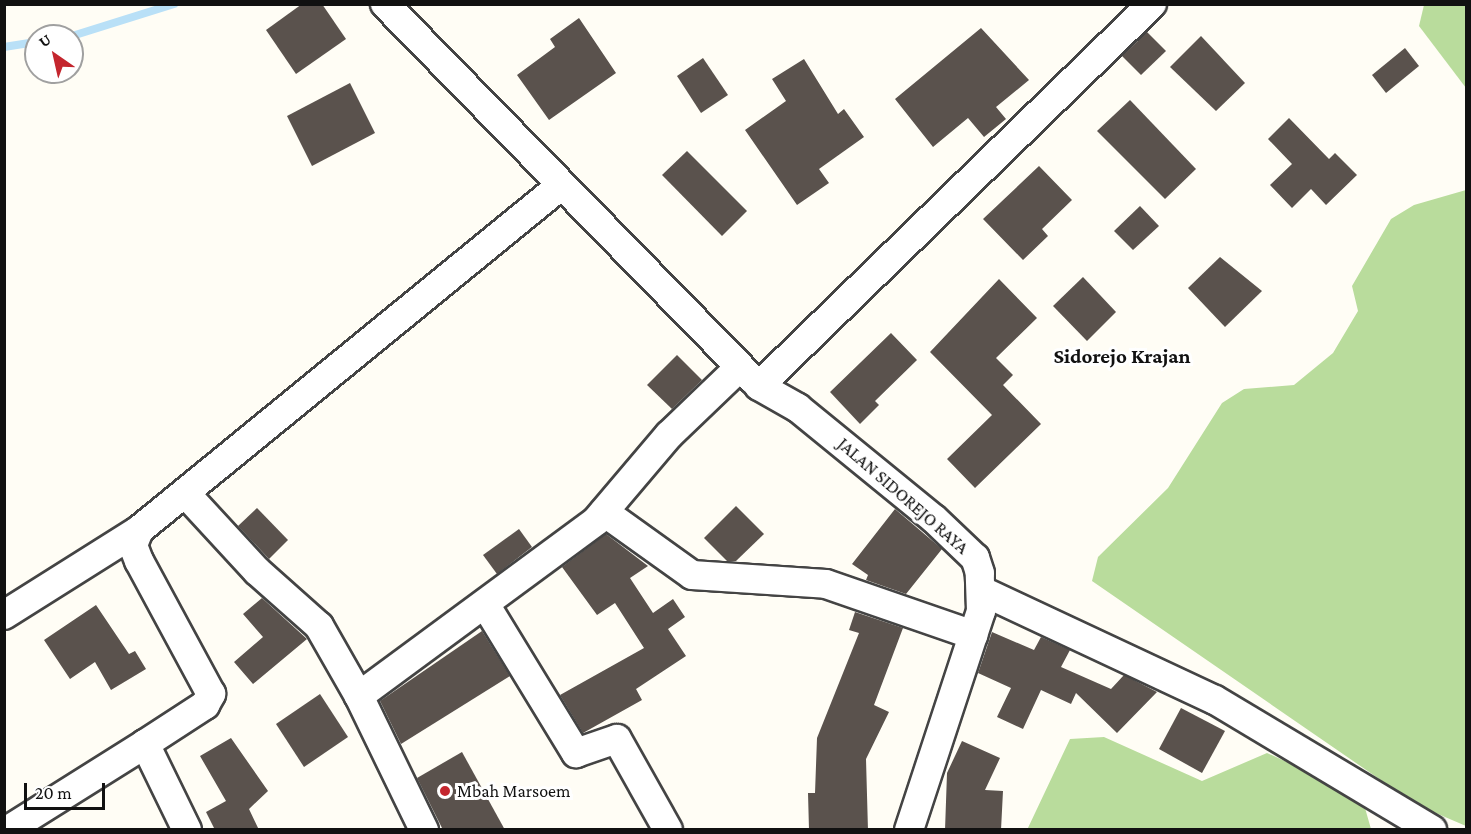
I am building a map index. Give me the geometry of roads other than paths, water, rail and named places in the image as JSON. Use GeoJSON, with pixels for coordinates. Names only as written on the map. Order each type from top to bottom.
{"type":"FeatureCollection","features":[{"type":"Feature","properties":{"kind":"street","name":"JALAN SIDOREJO RAYA"},"geometry":{"type":"LineString","coordinates":[[385,4],[559,187],[764,371],[798,408],[934,519],[975,558],[982,591],[973,635],[909,830]]}},
{"type":"Feature","properties":{"kind":"street"},"geometry":{"type":"LineString","coordinates":[[359,696],[485,604],[604,512],[669,435],[764,371],[1152,4]]}},
{"type":"Feature","properties":{"kind":"street"},"geometry":{"type":"LineString","coordinates":[[4,615],[139,530],[186,494],[559,187]]}},
{"type":"Feature","properties":{"kind":"street"},"geometry":{"type":"LineString","coordinates":[[186,494],[257,571],[319,626],[359,696],[423,830]]}},
{"type":"Feature","properties":{"kind":"street"},"geometry":{"type":"LineString","coordinates":[[604,512],[692,574],[826,584],[973,635]]}},
{"type":"Feature","properties":{"kind":"street"},"geometry":{"type":"LineString","coordinates":[[8,830],[205,705],[211,694],[139,561],[133,545],[139,530]]}},
{"type":"Feature","properties":{"kind":"street"},"geometry":{"type":"LineString","coordinates":[[982,591],[1215,700],[1432,830]]}},
{"type":"Feature","properties":{"kind":"street"},"geometry":{"type":"LineString","coordinates":[[485,604],[576,753],[617,739],[668,830]]}},
{"type":"Feature","properties":{"kind":"street"},"geometry":{"type":"LineString","coordinates":[[145,744],[187,830]]}},
{"type":"Feature","properties":{"kind":"waterway"},"geometry":{"type":"LineString","coordinates":[[84,32],[174,4]]}},
{"type":"Feature","properties":{"kind":"waterway"},"geometry":{"type":"LineString","coordinates":[[4,47],[24,44]]}},
{"type":"Feature","properties":{"kind":"place","name":"Mbah Marsoem"},"geometry":{"type":"Point","coordinates":[445,791]}},
{"type":"Feature","properties":{"kind":"district","name":"Sidorejo Krajan"},"geometry":{"type":"Point","coordinates":[1122,356]}}]}
